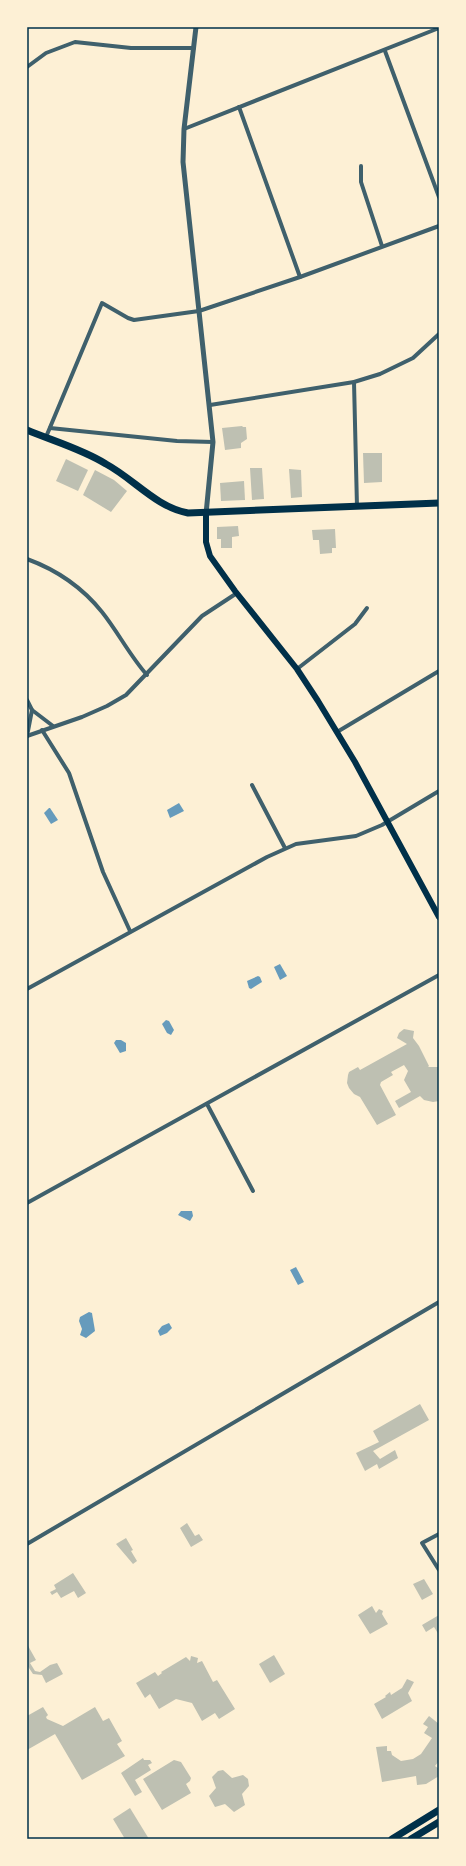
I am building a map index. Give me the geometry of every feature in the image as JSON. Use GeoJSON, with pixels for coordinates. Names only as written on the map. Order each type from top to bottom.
{"type":"FeatureCollection","features":[{"type":"Feature","properties":{"kind":"main road"},"geometry":{"type":"LineString","coordinates":[[27,430],[106,463],[172,508],[188,513],[206,514],[439,503]]}},
{"type":"Feature","properties":{"kind":"main road"},"geometry":{"type":"LineString","coordinates":[[206,514],[208,552],[237,593],[297,669],[338,732],[439,917]]}},
{"type":"Feature","properties":{"kind":"main road"},"geometry":{"type":"LineString","coordinates":[[392,1839],[439,1810]]}},
{"type":"Feature","properties":{"kind":"main road"},"geometry":{"type":"LineString","coordinates":[[412,1839],[439,1822]]}},
{"type":"Feature","properties":{"kind":"street"},"geometry":{"type":"LineString","coordinates":[[196,27],[184,128],[183,162],[213,442],[206,514]]}},
{"type":"Feature","properties":{"kind":"street"},"geometry":{"type":"LineString","coordinates":[[184,128],[439,28]]}},
{"type":"Feature","properties":{"kind":"street"},"geometry":{"type":"LineString","coordinates":[[27,67],[46,54],[75,42],[131,48],[194,48]]}},
{"type":"Feature","properties":{"kind":"street"},"geometry":{"type":"LineString","coordinates":[[385,50],[439,197]]}},
{"type":"Feature","properties":{"kind":"street"},"geometry":{"type":"LineString","coordinates":[[239,107],[300,277]]}},
{"type":"Feature","properties":{"kind":"street"},"geometry":{"type":"LineString","coordinates":[[362,166],[361,182],[382,246]]}},
{"type":"Feature","properties":{"kind":"street"},"geometry":{"type":"LineString","coordinates":[[46,437],[102,303],[134,320],[199,311],[300,277],[439,226]]}},
{"type":"Feature","properties":{"kind":"street"},"geometry":{"type":"LineString","coordinates":[[210,405],[354,382],[380,374],[413,358],[439,334]]}},
{"type":"Feature","properties":{"kind":"street"},"geometry":{"type":"LineString","coordinates":[[354,382],[357,507]]}},
{"type":"Feature","properties":{"kind":"street"},"geometry":{"type":"LineString","coordinates":[[50,428],[177,441],[213,442]]}},
{"type":"Feature","properties":{"kind":"street"},"geometry":{"type":"LineString","coordinates":[[27,559],[72,582],[91,599],[147,675]]}},
{"type":"Feature","properties":{"kind":"street"},"geometry":{"type":"LineString","coordinates":[[27,736],[107,706],[131,691],[196,621],[237,593]]}},
{"type":"Feature","properties":{"kind":"street"},"geometry":{"type":"LineString","coordinates":[[297,669],[355,624],[367,608]]}},
{"type":"Feature","properties":{"kind":"street"},"geometry":{"type":"LineString","coordinates":[[338,732],[439,671]]}},
{"type":"Feature","properties":{"kind":"street"},"geometry":{"type":"LineString","coordinates":[[27,700],[32,710],[53,726]]}},
{"type":"Feature","properties":{"kind":"street"},"geometry":{"type":"LineString","coordinates":[[27,736],[32,710]]}},
{"type":"Feature","properties":{"kind":"street"},"geometry":{"type":"LineString","coordinates":[[42,730],[69,773],[103,872],[130,931]]}},
{"type":"Feature","properties":{"kind":"street"},"geometry":{"type":"LineString","coordinates":[[252,785],[285,848]]}},
{"type":"Feature","properties":{"kind":"street"},"geometry":{"type":"LineString","coordinates":[[27,989],[130,931],[285,848],[303,843],[329,841],[356,836],[382,825],[439,792]]}},
{"type":"Feature","properties":{"kind":"street"},"geometry":{"type":"LineString","coordinates":[[27,1203],[439,975]]}},
{"type":"Feature","properties":{"kind":"street"},"geometry":{"type":"LineString","coordinates":[[207,1104],[253,1191]]}},
{"type":"Feature","properties":{"kind":"street"},"geometry":{"type":"LineString","coordinates":[[27,1544],[439,1302]]}},
{"type":"Feature","properties":{"kind":"street"},"geometry":{"type":"LineString","coordinates":[[439,1534],[422,1543],[439,1570]]}},
{"type":"Feature","properties":{"kind":"water"},"geometry":{"type":"Polygon","coordinates":[[[179,803],[184,811],[170,818],[167,810],[179,803]]]}},
{"type":"Feature","properties":{"kind":"water"},"geometry":{"type":"Polygon","coordinates":[[[49,808],[58,820],[51,824],[44,813],[49,808]]]}},
{"type":"Feature","properties":{"kind":"water"},"geometry":{"type":"Polygon","coordinates":[[[280,964],[287,976],[280,980],[274,967],[280,964]]]}},
{"type":"Feature","properties":{"kind":"water"},"geometry":{"type":"Polygon","coordinates":[[[258,976],[262,982],[251,989],[249,988],[247,981],[258,976]]]}},
{"type":"Feature","properties":{"kind":"water"},"geometry":{"type":"Polygon","coordinates":[[[166,1020],[169,1021],[174,1030],[171,1035],[167,1033],[162,1024],[166,1020]]]}},
{"type":"Feature","properties":{"kind":"water"},"geometry":{"type":"Polygon","coordinates":[[[116,1040],[121,1040],[126,1043],[126,1051],[120,1053],[114,1043],[116,1040]]]}},
{"type":"Feature","properties":{"kind":"water"},"geometry":{"type":"Polygon","coordinates":[[[181,1211],[192,1211],[193,1216],[190,1221],[178,1215],[181,1211]]]}},
{"type":"Feature","properties":{"kind":"water"},"geometry":{"type":"Polygon","coordinates":[[[296,1267],[304,1282],[298,1285],[290,1270],[296,1267]]]}},
{"type":"Feature","properties":{"kind":"water"},"geometry":{"type":"Polygon","coordinates":[[[89,1312],[92,1313],[95,1331],[86,1338],[80,1335],[82,1329],[79,1321],[80,1317],[89,1312]]]}},
{"type":"Feature","properties":{"kind":"water"},"geometry":{"type":"Polygon","coordinates":[[[169,1323],[172,1328],[167,1333],[160,1336],[158,1331],[162,1326],[169,1323]]]}},
{"type":"Feature","properties":{"kind":"building"},"geometry":{"type":"Polygon","coordinates":[[[246,427],[247,439],[241,443],[241,448],[225,450],[222,428],[246,427]]]}},
{"type":"Feature","properties":{"kind":"building"},"geometry":{"type":"Polygon","coordinates":[[[363,453],[382,453],[382,482],[364,483],[363,453]]]}},
{"type":"Feature","properties":{"kind":"building"},"geometry":{"type":"Polygon","coordinates":[[[66,459],[88,470],[78,491],[56,481],[66,459]]]}},
{"type":"Feature","properties":{"kind":"building"},"geometry":{"type":"Polygon","coordinates":[[[250,468],[262,468],[264,499],[252,500],[250,468]]]}},
{"type":"Feature","properties":{"kind":"building"},"geometry":{"type":"Polygon","coordinates":[[[289,469],[301,470],[302,497],[291,498],[289,469]]]}},
{"type":"Feature","properties":{"kind":"building"},"geometry":{"type":"Polygon","coordinates":[[[95,470],[114,480],[127,491],[111,512],[83,495],[95,470]]]}},
{"type":"Feature","properties":{"kind":"building"},"geometry":{"type":"Polygon","coordinates":[[[244,481],[245,500],[221,501],[220,483],[244,481]]]}},
{"type":"Feature","properties":{"kind":"building"},"geometry":{"type":"Polygon","coordinates":[[[238,526],[239,536],[232,537],[232,548],[221,548],[221,539],[217,539],[217,527],[238,526]]]}},
{"type":"Feature","properties":{"kind":"building"},"geometry":{"type":"Polygon","coordinates":[[[335,529],[336,548],[332,548],[332,553],[320,554],[319,540],[313,540],[312,530],[335,529]]]}},
{"type":"Feature","properties":{"kind":"building"},"geometry":{"type":"Polygon","coordinates":[[[404,1029],[414,1031],[413,1038],[419,1046],[429,1066],[428,1067],[439,1067],[439,1101],[433,1102],[424,1100],[420,1096],[399,1108],[395,1101],[411,1092],[404,1080],[408,1071],[404,1065],[391,1072],[393,1075],[381,1082],[380,1085],[396,1115],[377,1125],[360,1097],[354,1094],[349,1088],[347,1083],[348,1075],[349,1072],[358,1067],[360,1070],[407,1044],[397,1038],[399,1033],[404,1029]]]}},
{"type":"Feature","properties":{"kind":"building"},"geometry":{"type":"Polygon","coordinates":[[[420,1404],[429,1420],[373,1451],[380,1459],[395,1450],[398,1458],[379,1469],[377,1464],[365,1471],[356,1453],[379,1442],[373,1431],[420,1404]]]}},
{"type":"Feature","properties":{"kind":"building"},"geometry":{"type":"Polygon","coordinates":[[[187,1523],[195,1536],[199,1534],[203,1540],[191,1547],[180,1528],[187,1523]]]}},
{"type":"Feature","properties":{"kind":"building"},"geometry":{"type":"Polygon","coordinates":[[[126,1538],[137,1561],[133,1564],[116,1544],[126,1538]]]}},
{"type":"Feature","properties":{"kind":"building"},"geometry":{"type":"Polygon","coordinates":[[[73,1573],[86,1593],[78,1598],[74,1591],[61,1598],[57,1592],[52,1595],[50,1592],[56,1589],[54,1585],[73,1573]]]}},
{"type":"Feature","properties":{"kind":"building"},"geometry":{"type":"Polygon","coordinates":[[[424,1579],[433,1594],[422,1600],[413,1584],[424,1579]]]}},
{"type":"Feature","properties":{"kind":"building"},"geometry":{"type":"Polygon","coordinates":[[[372,1606],[376,1613],[379,1609],[383,1611],[382,1614],[388,1624],[370,1634],[358,1615],[372,1606]]]}},
{"type":"Feature","properties":{"kind":"building"},"geometry":{"type":"Polygon","coordinates":[[[439,1615],[439,1635],[434,1627],[426,1632],[422,1625],[439,1615]]]}},
{"type":"Feature","properties":{"kind":"building"},"geometry":{"type":"Polygon","coordinates":[[[27,1644],[36,1660],[30,1663],[35,1671],[40,1672],[50,1665],[57,1663],[63,1674],[46,1683],[42,1675],[33,1674],[27,1665],[27,1644]]]}},
{"type":"Feature","properties":{"kind":"building"},"geometry":{"type":"Polygon","coordinates":[[[274,1655],[285,1674],[270,1683],[259,1664],[274,1655]]]}},
{"type":"Feature","properties":{"kind":"building"},"geometry":{"type":"Polygon","coordinates":[[[191,1656],[198,1658],[197,1663],[202,1661],[213,1682],[217,1680],[235,1709],[219,1719],[215,1713],[202,1721],[192,1703],[176,1699],[159,1709],[150,1694],[145,1698],[136,1683],[155,1672],[158,1676],[162,1673],[161,1672],[186,1657],[190,1661],[191,1656]]]}},
{"type":"Feature","properties":{"kind":"building"},"geometry":{"type":"Polygon","coordinates":[[[407,1679],[414,1682],[408,1693],[412,1701],[382,1719],[374,1704],[386,1697],[385,1696],[390,1692],[391,1695],[402,1688],[407,1679]]]}},
{"type":"Feature","properties":{"kind":"building"},"geometry":{"type":"Polygon","coordinates":[[[43,1707],[48,1715],[46,1717],[47,1719],[63,1726],[95,1707],[103,1721],[109,1718],[122,1741],[117,1744],[125,1756],[82,1780],[55,1734],[27,1750],[27,1716],[43,1707]]]}},
{"type":"Feature","properties":{"kind":"building"},"geometry":{"type":"Polygon","coordinates":[[[429,1716],[439,1724],[439,1761],[435,1766],[439,1769],[439,1776],[426,1784],[417,1785],[416,1776],[382,1782],[376,1747],[387,1746],[387,1751],[391,1751],[392,1755],[401,1761],[413,1759],[421,1754],[432,1738],[424,1733],[428,1727],[423,1724],[429,1716]]]}},
{"type":"Feature","properties":{"kind":"building"},"geometry":{"type":"Polygon","coordinates":[[[143,1758],[144,1760],[150,1760],[152,1763],[148,1765],[151,1770],[135,1780],[142,1792],[135,1796],[121,1773],[143,1758]]]}},
{"type":"Feature","properties":{"kind":"building"},"geometry":{"type":"Polygon","coordinates":[[[174,1760],[181,1762],[191,1778],[186,1784],[191,1793],[162,1810],[143,1779],[174,1760]]]}},
{"type":"Feature","properties":{"kind":"building"},"geometry":{"type":"Polygon","coordinates":[[[223,1770],[232,1778],[243,1775],[248,1779],[249,1786],[242,1794],[245,1805],[234,1812],[225,1804],[215,1807],[209,1796],[216,1788],[212,1777],[218,1771],[223,1770]]]}},
{"type":"Feature","properties":{"kind":"building"},"geometry":{"type":"Polygon","coordinates":[[[130,1808],[149,1839],[125,1839],[113,1819],[130,1808]]]}}]}
